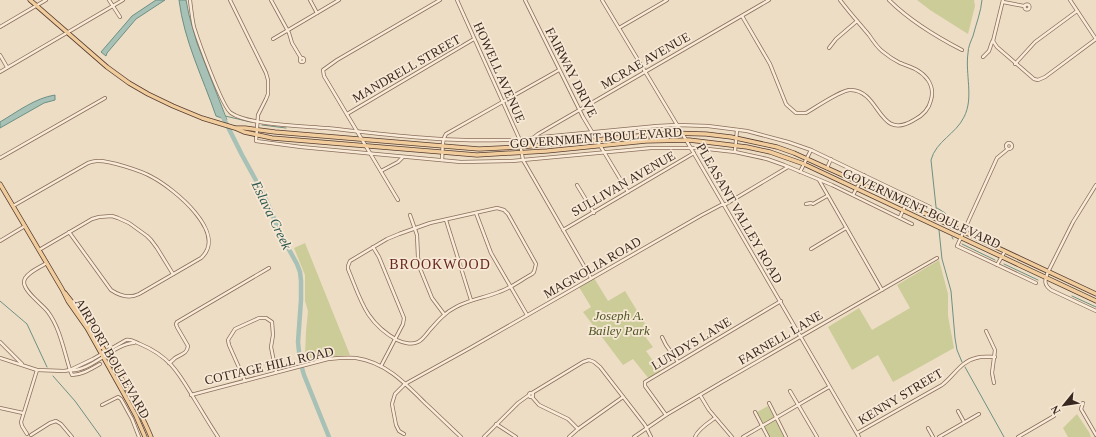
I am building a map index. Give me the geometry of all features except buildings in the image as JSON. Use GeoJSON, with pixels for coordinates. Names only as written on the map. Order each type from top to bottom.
{"type":"FeatureCollection","features":[{"type":"Feature","properties":{"kind":"main road","name":"GOVERNMENT BOULEVARD"},"geometry":{"type":"LineString","coordinates":[[30,0],[97,58],[129,83],[148,94],[187,112],[244,132],[272,138],[477,155],[646,141],[686,140],[736,145],[770,152],[804,164],[1096,301]]}},
{"type":"Feature","properties":{"kind":"main road","name":"GOVERNMENT BOULEVARD"},"geometry":{"type":"LineString","coordinates":[[235,128],[479,149],[520,147],[669,133],[706,134],[737,138],[777,147],[807,159],[1096,294]]}},
{"type":"Feature","properties":{"kind":"main road","name":"AIRPORT BOULEVARD"},"geometry":{"type":"LineString","coordinates":[[0,184],[68,301],[87,328],[140,424],[145,437]]}},
{"type":"Feature","properties":{"kind":"main road","name":"AIRPORT BOULEVARD"},"geometry":{"type":"LineString","coordinates":[[62,289],[83,316],[107,353],[145,422],[151,437]]}},
{"type":"Feature","properties":{"kind":"street"},"geometry":{"type":"LineString","coordinates":[[0,27],[46,0]]}},
{"type":"Feature","properties":{"kind":"street"},"geometry":{"type":"LineString","coordinates":[[109,0],[120,17]]}},
{"type":"Feature","properties":{"kind":"street"},"geometry":{"type":"LineString","coordinates":[[0,72],[123,0]]}},
{"type":"Feature","properties":{"kind":"street"},"geometry":{"type":"LineString","coordinates":[[190,0],[194,28],[200,46],[225,107],[236,116],[258,121],[358,132],[480,141],[519,140],[657,126],[708,126],[768,136],[811,150],[930,207]]}},
{"type":"Feature","properties":{"kind":"street"},"geometry":{"type":"LineString","coordinates":[[230,0],[268,80],[266,99],[259,112],[257,135]]}},
{"type":"Feature","properties":{"kind":"street"},"geometry":{"type":"LineString","coordinates":[[271,0],[301,58]]}},
{"type":"Feature","properties":{"kind":"street"},"geometry":{"type":"LineString","coordinates":[[310,0],[317,13]]}},
{"type":"Feature","properties":{"kind":"street"},"geometry":{"type":"LineString","coordinates":[[273,39],[339,0]]}},
{"type":"Feature","properties":{"kind":"street"},"geometry":{"type":"LineString","coordinates":[[398,200],[324,76],[323,70],[337,60],[440,0]]}},
{"type":"Feature","properties":{"kind":"street","name":"HOWELL AVENUE"},"geometry":{"type":"LineString","coordinates":[[457,0],[519,140],[523,160],[591,278]]}},
{"type":"Feature","properties":{"kind":"street","name":"FAIRWAY DRIVE"},"geometry":{"type":"LineString","coordinates":[[525,0],[579,110],[628,192]]}},
{"type":"Feature","properties":{"kind":"street","name":"PLEASANT VALLEY ROAD"},"geometry":{"type":"LineString","coordinates":[[602,0],[694,153],[859,437]]}},
{"type":"Feature","properties":{"kind":"street"},"geometry":{"type":"LineString","coordinates":[[619,28],[667,0]]}},
{"type":"Feature","properties":{"kind":"street","name":"MCRAE AVENUE"},"geometry":{"type":"LineString","coordinates":[[532,138],[769,0]]}},
{"type":"Feature","properties":{"kind":"street"},"geometry":{"type":"LineString","coordinates":[[742,16],[770,64],[786,104],[794,111],[806,113],[845,91],[854,90],[863,93],[869,98],[886,120],[894,126],[907,124],[919,117],[926,111],[931,101],[933,91],[929,81],[921,72],[894,60],[881,51],[840,0]]}},
{"type":"Feature","properties":{"kind":"street"},"geometry":{"type":"LineString","coordinates":[[889,0],[905,15],[922,27],[962,50]]}},
{"type":"Feature","properties":{"kind":"street"},"geometry":{"type":"LineString","coordinates":[[993,40],[997,47],[1034,79],[1038,80],[1045,77],[1096,39],[1070,0]]}},
{"type":"Feature","properties":{"kind":"street"},"geometry":{"type":"LineString","coordinates":[[983,57],[989,50],[993,40],[1003,1],[1024,6]]}},
{"type":"Feature","properties":{"kind":"street"},"geometry":{"type":"LineString","coordinates":[[1016,64],[1035,42],[1077,11]]}},
{"type":"Feature","properties":{"kind":"street"},"geometry":{"type":"LineString","coordinates":[[830,48],[836,39],[857,21]]}},
{"type":"Feature","properties":{"kind":"street","name":"MANDRELL STREET"},"geometry":{"type":"LineString","coordinates":[[347,114],[474,39]]}},
{"type":"Feature","properties":{"kind":"street"},"geometry":{"type":"LineString","coordinates":[[990,47],[997,47]]}},
{"type":"Feature","properties":{"kind":"street"},"geometry":{"type":"LineString","coordinates":[[0,56],[7,67]]}},
{"type":"Feature","properties":{"kind":"street"},"geometry":{"type":"LineString","coordinates":[[442,160],[443,139],[446,134],[559,70]]}},
{"type":"Feature","properties":{"kind":"street"},"geometry":{"type":"LineString","coordinates":[[0,158],[105,98]]}},
{"type":"Feature","properties":{"kind":"street"},"geometry":{"type":"LineString","coordinates":[[735,152],[738,130]]}},
{"type":"Feature","properties":{"kind":"street","name":"GOVERNMENT BOULEVARD"},"geometry":{"type":"LineString","coordinates":[[257,135],[256,141],[262,143],[469,162],[512,161],[651,148],[690,148],[735,152],[767,159],[788,166],[832,185],[912,224]]}},
{"type":"Feature","properties":{"kind":"street"},"geometry":{"type":"LineString","coordinates":[[1008,149],[997,158],[957,246],[1036,283]]}},
{"type":"Feature","properties":{"kind":"street"},"geometry":{"type":"LineString","coordinates":[[800,172],[811,150]]}},
{"type":"Feature","properties":{"kind":"street","name":"SULLIVAN AVENUE"},"geometry":{"type":"LineString","coordinates":[[563,230],[694,153]]}},
{"type":"Feature","properties":{"kind":"street"},"geometry":{"type":"LineString","coordinates":[[382,171],[398,162],[403,157]]}},
{"type":"Feature","properties":{"kind":"street"},"geometry":{"type":"LineString","coordinates":[[827,168],[831,159]]}},
{"type":"Feature","properties":{"kind":"street"},"geometry":{"type":"LineString","coordinates":[[13,206],[88,164],[98,160],[106,161],[152,176],[177,194],[188,204],[202,221],[209,238],[205,255],[139,294],[131,297],[124,296],[111,290],[69,232]]}},
{"type":"Feature","properties":{"kind":"street","name":"MAGNOLIA ROAD"},"geometry":{"type":"LineString","coordinates":[[405,384],[702,215],[723,204],[726,204],[788,166]]}},
{"type":"Feature","properties":{"kind":"street"},"geometry":{"type":"LineString","coordinates":[[853,195],[864,175]]}},
{"type":"Feature","properties":{"kind":"street"},"geometry":{"type":"LineString","coordinates":[[832,185],[836,178]]}},
{"type":"Feature","properties":{"kind":"street"},"geometry":{"type":"LineString","coordinates":[[818,180],[882,290]]}},
{"type":"Feature","properties":{"kind":"street"},"geometry":{"type":"LineString","coordinates":[[577,185],[594,213]]}},
{"type":"Feature","properties":{"kind":"street"},"geometry":{"type":"LineString","coordinates":[[1096,185],[1073,222],[1048,272],[1045,283],[1047,287],[1052,290],[1096,311]]}},
{"type":"Feature","properties":{"kind":"street"},"geometry":{"type":"LineString","coordinates":[[806,204],[813,204],[828,196]]}},
{"type":"Feature","properties":{"kind":"street"},"geometry":{"type":"LineString","coordinates":[[900,218],[903,210],[912,198]]}},
{"type":"Feature","properties":{"kind":"street"},"geometry":{"type":"LineString","coordinates":[[497,208],[504,210],[507,213],[536,264],[534,272],[500,292],[471,300],[455,307],[444,315],[422,339],[416,343],[405,343],[379,327],[370,318],[366,310],[348,269],[348,263],[352,259],[387,239],[415,228],[476,213],[497,208]]}},
{"type":"Feature","properties":{"kind":"street"},"geometry":{"type":"LineString","coordinates":[[476,213],[491,253],[527,315]]}},
{"type":"Feature","properties":{"kind":"street"},"geometry":{"type":"LineString","coordinates":[[410,215],[418,239],[419,266],[432,298],[444,315]]}},
{"type":"Feature","properties":{"kind":"street"},"geometry":{"type":"LineString","coordinates":[[39,250],[92,219],[112,216],[129,223],[151,240],[173,274]]}},
{"type":"Feature","properties":{"kind":"street"},"geometry":{"type":"LineString","coordinates":[[446,220],[471,300]]}},
{"type":"Feature","properties":{"kind":"street"},"geometry":{"type":"LineString","coordinates":[[0,241],[25,226]]}},
{"type":"Feature","properties":{"kind":"street"},"geometry":{"type":"LineString","coordinates":[[811,249],[846,228]]}},
{"type":"Feature","properties":{"kind":"street"},"geometry":{"type":"LineString","coordinates":[[373,247],[379,257],[404,318],[403,324],[381,366]]}},
{"type":"Feature","properties":{"kind":"street"},"geometry":{"type":"LineString","coordinates":[[997,265],[1005,251]]}},
{"type":"Feature","properties":{"kind":"street","name":"FARNELL LANE"},"geometry":{"type":"LineString","coordinates":[[634,437],[666,415],[937,258]]}},
{"type":"Feature","properties":{"kind":"street"},"geometry":{"type":"LineString","coordinates":[[47,263],[26,275],[24,281],[25,286],[29,293],[53,319],[72,375],[77,375],[100,364]]}},
{"type":"Feature","properties":{"kind":"street"},"geometry":{"type":"LineString","coordinates":[[169,363],[174,358],[186,352],[188,349],[188,346],[177,327],[177,322],[268,268]]}},
{"type":"Feature","properties":{"kind":"street","name":"LUNDYS LANE"},"geometry":{"type":"LineString","coordinates":[[666,415],[645,386],[645,382],[781,301]]}},
{"type":"Feature","properties":{"kind":"street"},"geometry":{"type":"LineString","coordinates":[[246,381],[228,340],[235,329],[259,318],[263,317],[272,322],[273,340],[271,347],[276,372]]}},
{"type":"Feature","properties":{"kind":"street"},"geometry":{"type":"LineString","coordinates":[[986,331],[996,350],[992,373],[994,383]]}},
{"type":"Feature","properties":{"kind":"street"},"geometry":{"type":"LineString","coordinates":[[662,337],[678,362]]}},
{"type":"Feature","properties":{"kind":"street"},"geometry":{"type":"LineString","coordinates":[[0,342],[7,348],[16,360],[24,366]]}},
{"type":"Feature","properties":{"kind":"street"},"geometry":{"type":"LineString","coordinates":[[0,358],[36,370],[70,370],[127,344],[132,342],[137,343],[153,350],[176,370],[218,437]]}},
{"type":"Feature","properties":{"kind":"street","name":"KENNY STREET"},"geometry":{"type":"LineString","coordinates":[[857,433],[942,385],[968,360],[979,357],[995,357]]}},
{"type":"Feature","properties":{"kind":"street","name":"COTTAGE HILL ROAD"},"geometry":{"type":"LineString","coordinates":[[191,395],[328,359],[357,358],[381,366],[394,374],[461,437]]}},
{"type":"Feature","properties":{"kind":"street"},"geometry":{"type":"LineString","coordinates":[[484,437],[518,403],[530,396],[530,393],[586,361],[594,362],[600,367],[645,425],[651,437]]}},
{"type":"Feature","properties":{"kind":"street"},"geometry":{"type":"LineString","coordinates":[[36,370],[23,413],[21,422],[22,426],[29,436],[56,421],[61,424],[72,437]]}},
{"type":"Feature","properties":{"kind":"street"},"geometry":{"type":"LineString","coordinates":[[404,434],[399,431],[396,425],[392,404],[395,394],[405,384]]}},
{"type":"Feature","properties":{"kind":"street"},"geometry":{"type":"LineString","coordinates":[[743,437],[798,404],[830,387]]}},
{"type":"Feature","properties":{"kind":"street","name":"COTTAGE HILL ROAD"},"geometry":{"type":"LineString","coordinates":[[188,389],[198,392]]}},
{"type":"Feature","properties":{"kind":"street"},"geometry":{"type":"LineString","coordinates":[[790,391],[817,437]]}},
{"type":"Feature","properties":{"kind":"street"},"geometry":{"type":"LineString","coordinates":[[700,395],[715,418],[732,437]]}},
{"type":"Feature","properties":{"kind":"street"},"geometry":{"type":"LineString","coordinates":[[530,396],[539,405],[568,419],[578,429]]}},
{"type":"Feature","properties":{"kind":"street"},"geometry":{"type":"LineString","coordinates":[[102,405],[118,397],[121,399],[139,437]]}},
{"type":"Feature","properties":{"kind":"street"},"geometry":{"type":"LineString","coordinates":[[569,437],[623,397]]}},
{"type":"Feature","properties":{"kind":"street"},"geometry":{"type":"LineString","coordinates":[[769,403],[786,437]]}},
{"type":"Feature","properties":{"kind":"street"},"geometry":{"type":"LineString","coordinates":[[1082,403],[1081,410],[1096,435]]}},
{"type":"Feature","properties":{"kind":"street"},"geometry":{"type":"LineString","coordinates":[[0,408],[23,413]]}},
{"type":"Feature","properties":{"kind":"street"},"geometry":{"type":"LineString","coordinates":[[958,410],[964,422]]}},
{"type":"Feature","properties":{"kind":"street"},"geometry":{"type":"LineString","coordinates":[[755,412],[768,437]]}},
{"type":"Feature","properties":{"kind":"street"},"geometry":{"type":"LineString","coordinates":[[940,437],[979,414]]}},
{"type":"Feature","properties":{"kind":"street"},"geometry":{"type":"LineString","coordinates":[[1018,437],[1054,416]]}},
{"type":"Feature","properties":{"kind":"street"},"geometry":{"type":"LineString","coordinates":[[695,437],[699,431],[715,418]]}},
{"type":"Feature","properties":{"kind":"street"},"geometry":{"type":"LineString","coordinates":[[135,426],[145,422]]}},
{"type":"Feature","properties":{"kind":"street"},"geometry":{"type":"LineString","coordinates":[[496,424],[516,437]]}},
{"type":"Feature","properties":{"kind":"street"},"geometry":{"type":"LineString","coordinates":[[928,428],[933,437]]}},
{"type":"Feature","properties":{"kind":"street"},"geometry":{"type":"LineString","coordinates":[[454,437],[457,433]]}},
{"type":"Feature","properties":{"kind":"green space"},"geometry":{"type":"Polygon","coordinates":[[[917,0],[974,0],[975,6],[968,34],[930,10],[917,0]]]}},
{"type":"Feature","properties":{"kind":"green space"},"geometry":{"type":"Polygon","coordinates":[[[305,243],[350,355],[309,360],[305,355],[308,311],[305,301],[305,275],[294,248],[305,243]]]}},
{"type":"Feature","properties":{"kind":"green space"},"geometry":{"type":"Polygon","coordinates":[[[939,260],[948,294],[948,316],[954,348],[893,382],[878,355],[852,370],[828,327],[859,308],[872,330],[910,308],[897,285],[939,260]]]}},
{"type":"Feature","properties":{"kind":"green space","name":"Joseph A. Bailey Park"},"geometry":{"type":"Polygon","coordinates":[[[594,278],[608,301],[625,291],[647,327],[641,331],[653,347],[646,351],[661,372],[649,379],[633,359],[623,365],[583,312],[591,307],[579,287],[594,278]]]}},
{"type":"Feature","properties":{"kind":"green space"},"geometry":{"type":"Polygon","coordinates":[[[768,406],[784,437],[769,437],[757,412],[768,406]]]}},
{"type":"Feature","properties":{"kind":"green space"},"geometry":{"type":"Polygon","coordinates":[[[1077,414],[1091,437],[1068,437],[1063,428],[1077,414]]]}},
{"type":"Feature","properties":{"kind":"shaded area"},"geometry":{"type":"Polygon","coordinates":[[[156,0],[165,0],[136,19],[106,56],[101,52],[132,16],[156,0]]]}},
{"type":"Feature","properties":{"kind":"shaded area"},"geometry":{"type":"Polygon","coordinates":[[[179,0],[186,0],[197,43],[227,120],[216,116],[189,45],[181,15],[179,0]]]}},
{"type":"Feature","properties":{"kind":"shaded area"},"geometry":{"type":"Polygon","coordinates":[[[55,95],[55,100],[44,103],[0,128],[0,122],[33,102],[55,95]]]}},
{"type":"Feature","properties":{"kind":"waterway"},"geometry":{"type":"LineString","coordinates":[[937,216],[931,160],[937,148],[960,123],[967,110],[969,94],[967,61],[968,51],[980,14],[982,0]]}},
{"type":"Feature","properties":{"kind":"waterway","name":"Eslava Creek"},"geometry":{"type":"LineString","coordinates":[[221,113],[264,195],[281,235],[300,272],[301,300],[298,342],[300,361],[304,375],[329,437]]}},
{"type":"Feature","properties":{"kind":"waterway"},"geometry":{"type":"LineString","coordinates":[[225,116],[251,122]]}},
{"type":"Feature","properties":{"kind":"waterway"},"geometry":{"type":"LineString","coordinates":[[262,125],[286,128]]}},
{"type":"Feature","properties":{"kind":"waterway"},"geometry":{"type":"LineString","coordinates":[[937,208],[954,221]]}},
{"type":"Feature","properties":{"kind":"waterway"},"geometry":{"type":"LineString","coordinates":[[939,230],[942,259],[951,291],[957,350],[962,362]]}},
{"type":"Feature","properties":{"kind":"waterway"},"geometry":{"type":"LineString","coordinates":[[962,244],[995,260]]}},
{"type":"Feature","properties":{"kind":"waterway"},"geometry":{"type":"LineString","coordinates":[[1004,264],[1038,280]]}},
{"type":"Feature","properties":{"kind":"waterway"},"geometry":{"type":"LineString","coordinates":[[1072,296],[1096,307]]}},
{"type":"Feature","properties":{"kind":"waterway"},"geometry":{"type":"LineString","coordinates":[[0,301],[27,324],[47,367]]}},
{"type":"Feature","properties":{"kind":"waterway"},"geometry":{"type":"LineString","coordinates":[[965,367],[1004,437]]}},
{"type":"Feature","properties":{"kind":"waterway"},"geometry":{"type":"LineString","coordinates":[[53,376],[75,401],[101,437]]}},
{"type":"Feature","properties":{"kind":"district","name":"BROOKWOOD"},"geometry":{"type":"Point","coordinates":[440,264]}}]}
